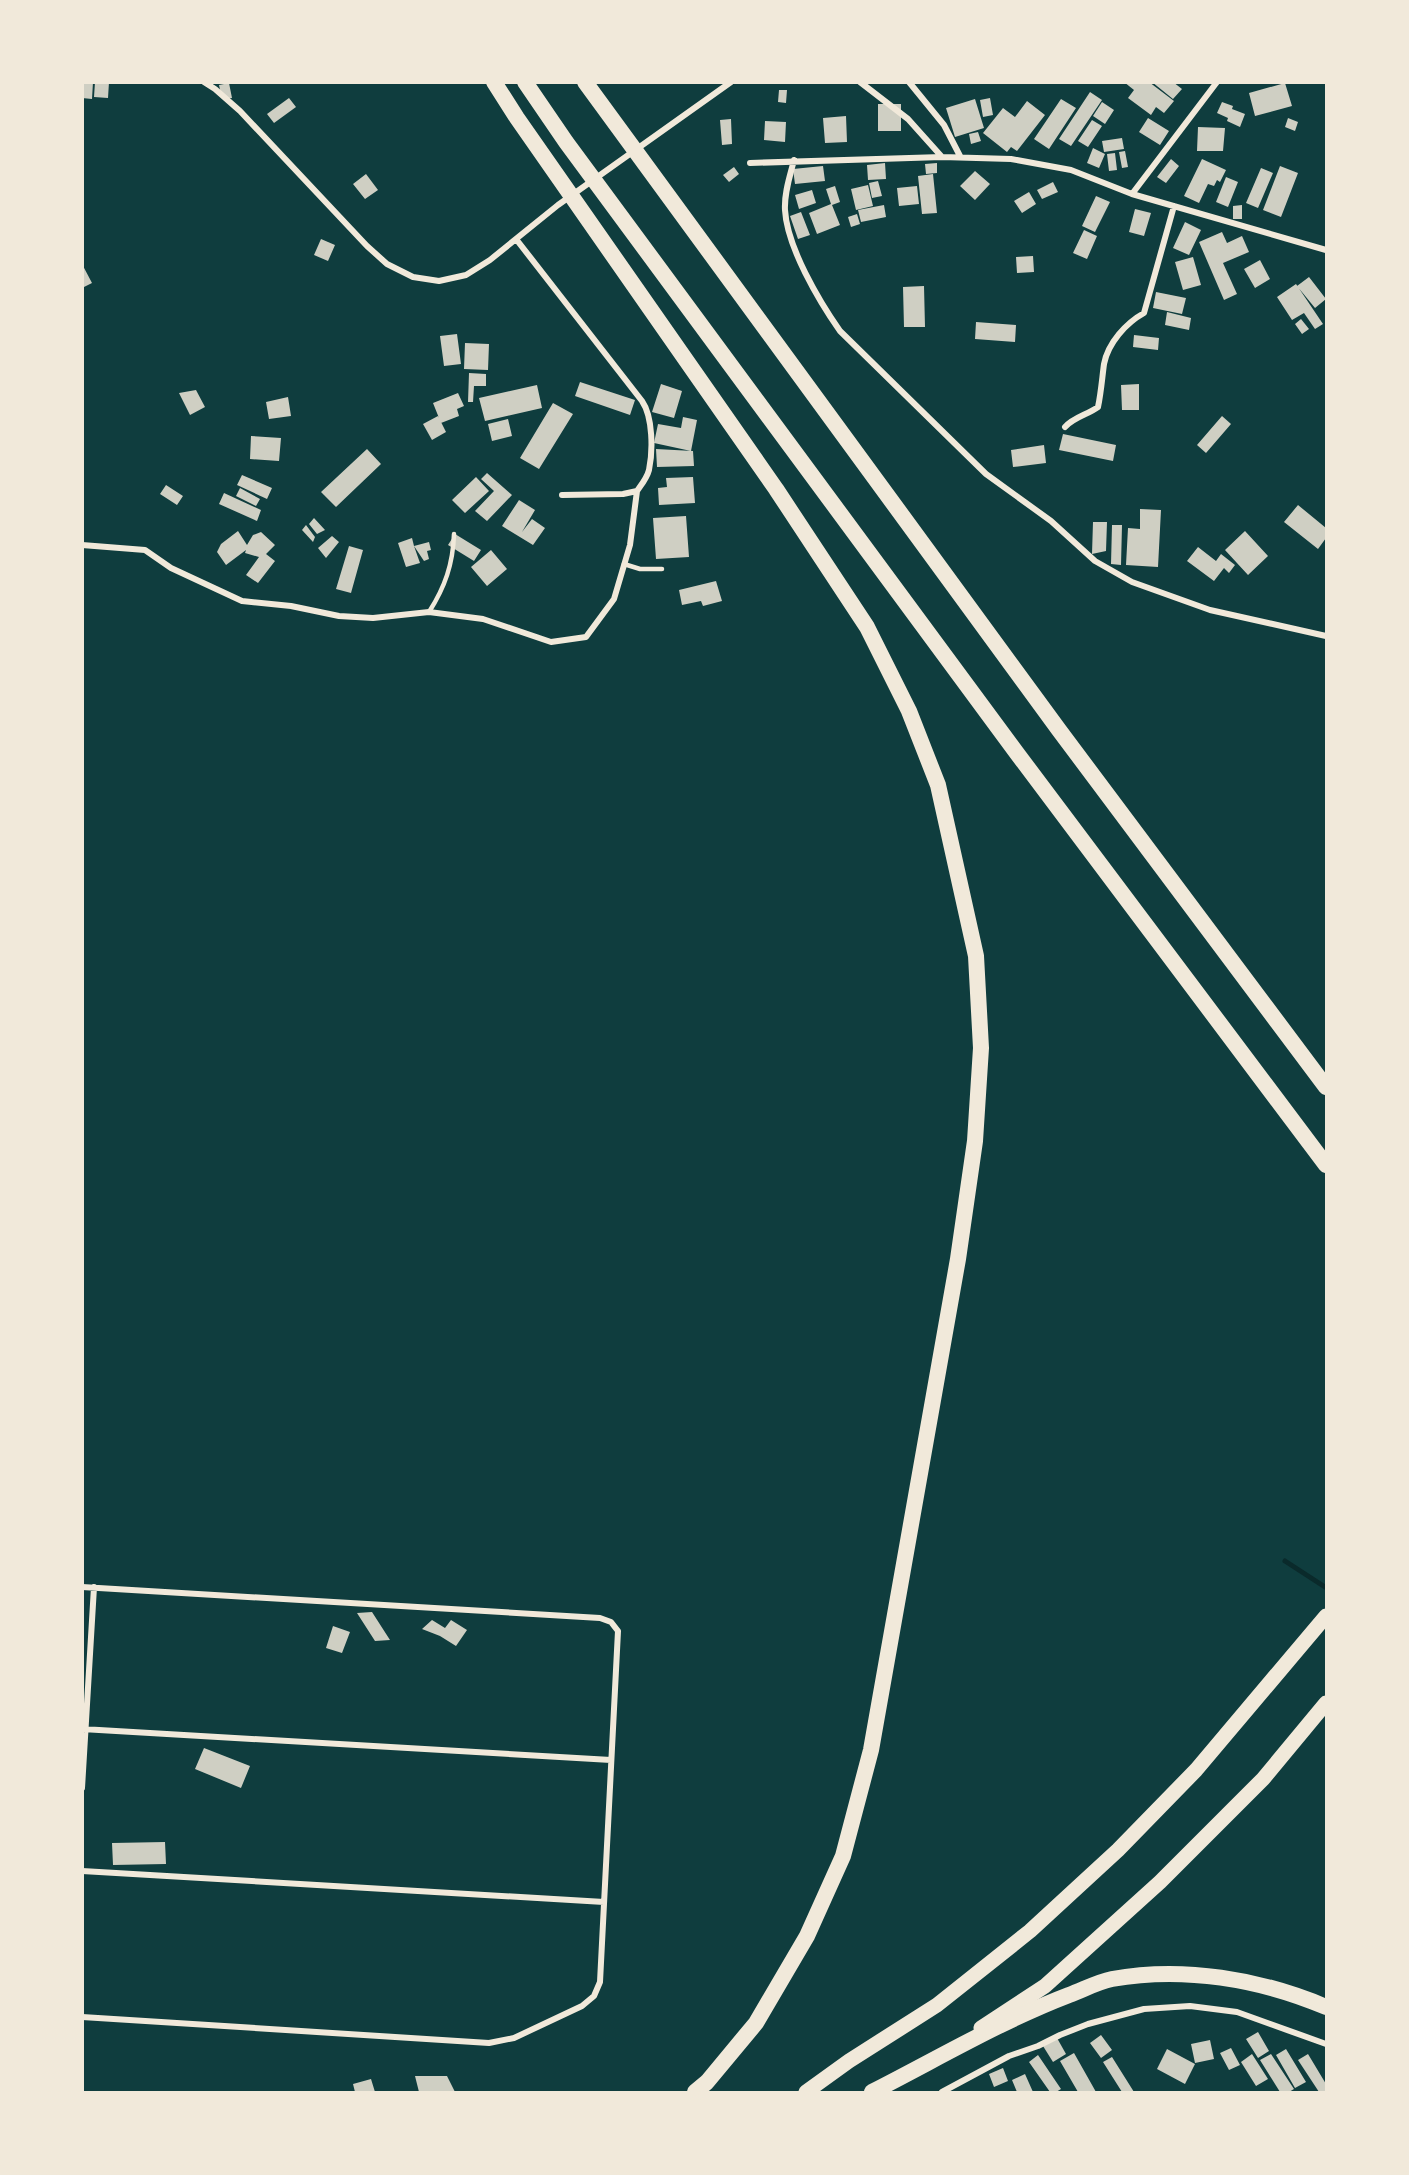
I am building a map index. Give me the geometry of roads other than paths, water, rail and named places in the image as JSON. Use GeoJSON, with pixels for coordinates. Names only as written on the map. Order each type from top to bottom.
{"type":"FeatureCollection","features":[{"type":"Feature","properties":{"kind":"highway"},"geometry":{"type":"LineString","coordinates":[[494,82],[776,489],[867,627],[909,711],[938,785],[976,956],[981,1048],[975,1141],[958,1259],[871,1750],[843,1856],[807,1936],[756,2023],[707,2082],[695,2092]]}},
{"type":"Feature","properties":{"kind":"highway"},"geometry":{"type":"LineString","coordinates":[[525,82],[573,151],[1016,752],[1326,1165]]}},
{"type":"Feature","properties":{"kind":"highway"},"geometry":{"type":"LineString","coordinates":[[585,82],[1059,730],[1326,1088]]}},
{"type":"Feature","properties":{"kind":"highway"},"geometry":{"type":"LineString","coordinates":[[806,2092],[849,2061],[937,2005],[1030,1931],[1118,1850],[1196,1770],[1326,1616]]}},
{"type":"Feature","properties":{"kind":"highway"},"geometry":{"type":"LineString","coordinates":[[871,2092],[954,2046],[1045,1986],[1168,1874],[1263,1779],[1326,1703]]}},
{"type":"Feature","properties":{"kind":"highway"},"geometry":{"type":"LineString","coordinates":[[871,2092],[1033,2009],[1110,1980],[1157,1974],[1208,1976],[1257,1983],[1306,1998],[1326,2007]]}},
{"type":"Feature","properties":{"kind":"street"},"geometry":{"type":"LineString","coordinates":[[204,82],[240,111],[367,246],[387,264],[413,277],[439,281],[466,275],[490,260],[558,205],[693,111],[730,82]]}},
{"type":"Feature","properties":{"kind":"street"},"geometry":{"type":"LineString","coordinates":[[860,82],[909,118],[942,157]]}},
{"type":"Feature","properties":{"kind":"street"},"geometry":{"type":"LineString","coordinates":[[909,82],[944,125],[960,156]]}},
{"type":"Feature","properties":{"kind":"street"},"geometry":{"type":"LineString","coordinates":[[1132,194],[1217,82]]}},
{"type":"Feature","properties":{"kind":"street"},"geometry":{"type":"LineString","coordinates":[[750,163],[960,156],[1011,159],[1071,170],[1132,194],[1326,250]]}},
{"type":"Feature","properties":{"kind":"street"},"geometry":{"type":"LineString","coordinates":[[794,160],[786,196],[787,220],[796,250],[822,305],[840,331],[986,474],[1051,521],[1095,561],[1132,582],[1210,610],[1326,636]]}},
{"type":"Feature","properties":{"kind":"street"},"geometry":{"type":"LineString","coordinates":[[1065,427],[1072,420],[1098,407],[1105,362],[1116,338],[1135,318],[1144,313],[1174,206]]}},
{"type":"Feature","properties":{"kind":"street"},"geometry":{"type":"LineString","coordinates":[[82,545],[145,550],[171,568],[242,601],[291,606],[339,616],[373,618],[429,612],[483,619],[550,642],[586,638],[614,599],[630,545],[637,490],[649,470],[651,423],[649,410],[516,239]]}},
{"type":"Feature","properties":{"kind":"street"},"geometry":{"type":"LineString","coordinates":[[562,495],[623,494],[637,490]]}},
{"type":"Feature","properties":{"kind":"street"},"geometry":{"type":"LineString","coordinates":[[82,1587],[600,1618],[611,1622],[618,1631],[600,1982],[594,1996],[582,2006],[514,2038],[489,2043],[82,2017]]}},
{"type":"Feature","properties":{"kind":"street"},"geometry":{"type":"LineString","coordinates":[[82,1788],[94,1587]]}},
{"type":"Feature","properties":{"kind":"street"},"geometry":{"type":"LineString","coordinates":[[84,1729],[611,1760]]}},
{"type":"Feature","properties":{"kind":"street"},"geometry":{"type":"LineString","coordinates":[[82,1871],[604,1902]]}},
{"type":"Feature","properties":{"kind":"street"},"geometry":{"type":"LineString","coordinates":[[942,2092],[1009,2056],[1038,2046],[1060,2034],[1144,2009],[1190,2006],[1237,2012],[1326,2044]]}},
{"type":"Feature","properties":{"kind":"lane"},"geometry":{"type":"LineString","coordinates":[[429,612],[447,580],[454,551],[454,534]]}},
{"type":"Feature","properties":{"kind":"lane"},"geometry":{"type":"LineString","coordinates":[[624,564],[640,569],[662,569]]}},
{"type":"Feature","properties":{"kind":"waterway"},"geometry":{"type":"LineString","coordinates":[[1285,1561],[1325,1587]]}}]}
